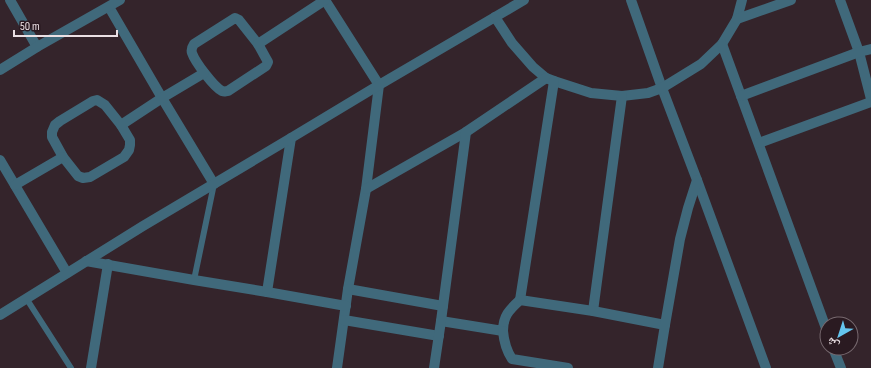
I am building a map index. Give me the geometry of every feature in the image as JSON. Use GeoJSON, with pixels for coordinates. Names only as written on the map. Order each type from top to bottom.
{"type":"FeatureCollection","features":[{"type":"Feature","properties":{"kind":"street"},"geometry":{"type":"LineString","coordinates":[[10,0],[37,47]]}},
{"type":"Feature","properties":{"kind":"street"},"geometry":{"type":"LineString","coordinates":[[0,70],[37,47],[120,0]]}},
{"type":"Feature","properties":{"kind":"street"},"geometry":{"type":"LineString","coordinates":[[258,44],[325,0],[379,85],[366,189],[348,289],[337,368]]}},
{"type":"Feature","properties":{"kind":"street"},"geometry":{"type":"LineString","coordinates":[[0,315],[214,184],[524,0]]}},
{"type":"Feature","properties":{"kind":"street"},"geometry":{"type":"LineString","coordinates":[[631,0],[662,88],[766,368]]}},
{"type":"Feature","properties":{"kind":"street"},"geometry":{"type":"LineString","coordinates":[[495,17],[517,49],[533,67],[550,80],[591,93],[622,96],[648,93],[662,88],[701,64],[722,44],[737,19],[742,0]]}},
{"type":"Feature","properties":{"kind":"street"},"geometry":{"type":"LineString","coordinates":[[737,19],[791,0]]}},
{"type":"Feature","properties":{"kind":"street"},"geometry":{"type":"LineString","coordinates":[[840,0],[859,52],[871,99]]}},
{"type":"Feature","properties":{"kind":"street"},"geometry":{"type":"LineString","coordinates":[[109,6],[214,184]]}},
{"type":"Feature","properties":{"kind":"street"},"geometry":{"type":"LineString","coordinates":[[233,19],[237,19],[258,44],[268,60],[268,63],[266,66],[228,91],[221,90],[216,87],[204,73],[191,51],[194,44],[233,19]]}},
{"type":"Feature","properties":{"kind":"street"},"geometry":{"type":"LineString","coordinates":[[722,44],[822,316]]}},
{"type":"Feature","properties":{"kind":"street"},"geometry":{"type":"LineString","coordinates":[[741,96],[859,52],[871,49]]}},
{"type":"Feature","properties":{"kind":"street"},"geometry":{"type":"LineString","coordinates":[[121,125],[204,73]]}},
{"type":"Feature","properties":{"kind":"street"},"geometry":{"type":"LineString","coordinates":[[366,189],[466,132],[550,80]]}},
{"type":"Feature","properties":{"kind":"street"},"geometry":{"type":"LineString","coordinates":[[550,80],[520,300],[511,308],[506,316],[503,323],[503,331],[511,364],[568,368]]}},
{"type":"Feature","properties":{"kind":"street"},"geometry":{"type":"LineString","coordinates":[[593,311],[622,96]]}},
{"type":"Feature","properties":{"kind":"street"},"geometry":{"type":"LineString","coordinates":[[97,100],[105,105],[121,125],[130,140],[129,150],[124,157],[90,177],[83,178],[78,176],[63,157],[52,137],[53,128],[60,121],[93,101],[97,100]]}},
{"type":"Feature","properties":{"kind":"street"},"geometry":{"type":"LineString","coordinates":[[759,143],[871,102]]}},
{"type":"Feature","properties":{"kind":"street"},"geometry":{"type":"LineString","coordinates":[[434,368],[466,132]]}},
{"type":"Feature","properties":{"kind":"street"},"geometry":{"type":"LineString","coordinates":[[267,292],[292,138]]}},
{"type":"Feature","properties":{"kind":"street"},"geometry":{"type":"LineString","coordinates":[[15,185],[63,157]]}},
{"type":"Feature","properties":{"kind":"street"},"geometry":{"type":"LineString","coordinates":[[0,160],[67,273]]}},
{"type":"Feature","properties":{"kind":"street"},"geometry":{"type":"LineString","coordinates":[[658,368],[664,325],[680,239],[697,180]]}},
{"type":"Feature","properties":{"kind":"street"},"geometry":{"type":"LineString","coordinates":[[86,261],[346,306]]}},
{"type":"Feature","properties":{"kind":"street"},"geometry":{"type":"LineString","coordinates":[[91,368],[108,264]]}},
{"type":"Feature","properties":{"kind":"street"},"geometry":{"type":"LineString","coordinates":[[348,289],[443,306]]}},
{"type":"Feature","properties":{"kind":"street"},"geometry":{"type":"LineString","coordinates":[[520,300],[593,311],[664,325]]}},
{"type":"Feature","properties":{"kind":"street"},"geometry":{"type":"LineString","coordinates":[[344,320],[439,336]]}},
{"type":"Feature","properties":{"kind":"street"},"geometry":{"type":"LineString","coordinates":[[441,321],[503,331]]}},
{"type":"Feature","properties":{"kind":"street"},"geometry":{"type":"LineString","coordinates":[[836,356],[840,368]]}},
{"type":"Feature","properties":{"kind":"lane"},"geometry":{"type":"LineString","coordinates":[[194,280],[214,184]]}},
{"type":"Feature","properties":{"kind":"lane"},"geometry":{"type":"LineString","coordinates":[[26,298],[71,368]]}}]}
